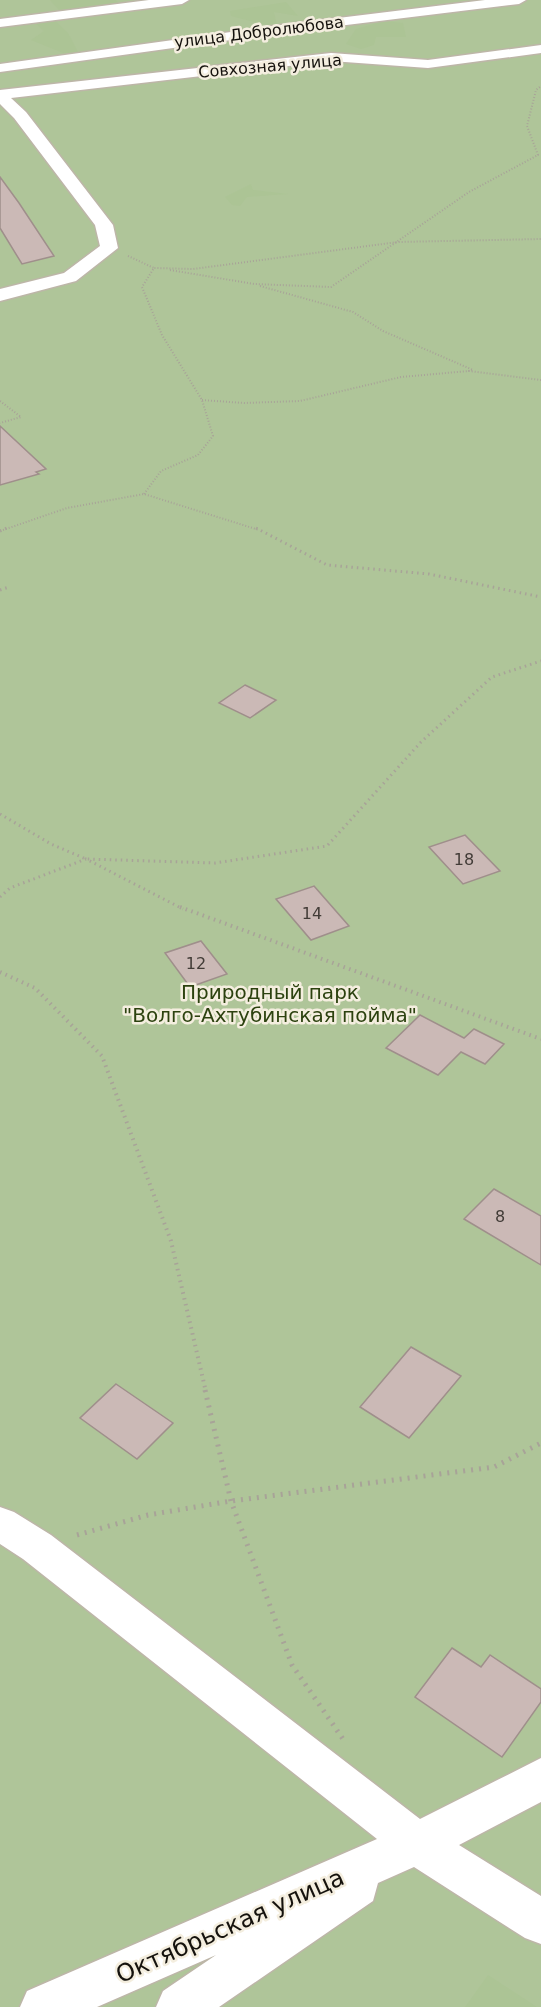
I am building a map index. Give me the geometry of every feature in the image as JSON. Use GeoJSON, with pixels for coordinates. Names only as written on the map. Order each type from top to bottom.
{"type":"FeatureCollection","features":[{"type":"Feature","properties":{"kind":"street"},"geometry":{"type":"LineString","coordinates":[[0,23],[182,0]]}},
{"type":"Feature","properties":{"kind":"street","name":"улица Добролюбова"},"geometry":{"type":"LineString","coordinates":[[0,68],[281,29],[519,0]]}},
{"type":"Feature","properties":{"kind":"street","name":"Совхозная улица"},"geometry":{"type":"LineString","coordinates":[[0,95],[331,57],[428,64],[541,50]]}},
{"type":"Feature","properties":{"kind":"street"},"geometry":{"type":"LineString","coordinates":[[0,95],[20,116],[104,225],[109,248],[70,277],[0,295]]}},
{"type":"Feature","properties":{"kind":"street"},"geometry":{"type":"LineString","coordinates":[[0,119],[20,116]]}},
{"type":"Feature","properties":{"kind":"street"},"geometry":{"type":"LineString","coordinates":[[0,1524],[37,1547],[417,1844],[541,1923]]}},
{"type":"Feature","properties":{"kind":"street"},"geometry":{"type":"LineString","coordinates":[[179,2007],[417,1844],[541,1779]]}},
{"type":"Feature","properties":{"kind":"street","name":"Октябрьская улица"},"geometry":{"type":"LineString","coordinates":[[43,2007],[417,1844]]}},
{"type":"Feature","properties":{"kind":"path"},"geometry":{"type":"LineString","coordinates":[[254,284],[331,287],[469,192],[539,155],[527,126],[536,90],[541,86]]}},
{"type":"Feature","properties":{"kind":"path"},"geometry":{"type":"LineString","coordinates":[[154,268],[193,269],[398,242],[541,239]]}},
{"type":"Feature","properties":{"kind":"path"},"geometry":{"type":"LineString","coordinates":[[109,248],[154,268],[254,284],[353,312],[383,331],[472,370],[469,371]]}},
{"type":"Feature","properties":{"kind":"path"},"geometry":{"type":"LineString","coordinates":[[144,494],[161,471],[198,455],[213,436],[202,400],[162,335],[142,287],[154,268]]}},
{"type":"Feature","properties":{"kind":"path"},"geometry":{"type":"LineString","coordinates":[[202,400],[244,403],[300,401],[401,378],[469,371],[541,380]]}},
{"type":"Feature","properties":{"kind":"path"},"geometry":{"type":"LineString","coordinates":[[0,400],[21,417],[0,423]]}},
{"type":"Feature","properties":{"kind":"path"},"geometry":{"type":"LineString","coordinates":[[0,531],[67,508],[144,494],[251,526],[327,565],[429,574],[541,597]]}},
{"type":"Feature","properties":{"kind":"path"},"geometry":{"type":"LineString","coordinates":[[0,590],[9,587]]}},
{"type":"Feature","properties":{"kind":"path"},"geometry":{"type":"LineString","coordinates":[[0,897],[10,888],[86,859],[215,863],[327,846],[421,742],[492,677],[541,662]]}},
{"type":"Feature","properties":{"kind":"path"},"geometry":{"type":"LineString","coordinates":[[0,814],[51,844],[86,859],[182,908],[541,1038]]}},
{"type":"Feature","properties":{"kind":"path"},"geometry":{"type":"LineString","coordinates":[[0,972],[35,988],[102,1056],[171,1241],[231,1501],[292,1665],[344,1741]]}},
{"type":"Feature","properties":{"kind":"path"},"geometry":{"type":"LineString","coordinates":[[37,1547],[148,1515],[231,1501],[494,1467],[541,1443]]}},
{"type":"Feature","properties":{"kind":"green space","name":"Природный парк \"Волго-Ахтубинская пойма\""},"geometry":{"type":"Polygon","coordinates":[[[0,0],[541,0],[541,2007],[0,2007],[0,0]]]}},
{"type":"Feature","properties":{"kind":"green space"},"geometry":{"type":"Polygon","coordinates":[[[50,0],[116,0],[119,4],[97,11],[60,11],[50,0]]]}},
{"type":"Feature","properties":{"kind":"green space"},"geometry":{"type":"Polygon","coordinates":[[[286,2],[298,16],[274,12],[277,25],[262,24],[231,16],[230,11],[286,2]]]}},
{"type":"Feature","properties":{"kind":"green space"},"geometry":{"type":"Polygon","coordinates":[[[53,19],[68,33],[78,52],[63,53],[31,40],[44,31],[33,21],[53,19]]]}},
{"type":"Feature","properties":{"kind":"green space"},"geometry":{"type":"Polygon","coordinates":[[[384,21],[403,23],[406,37],[376,37],[374,45],[361,49],[346,44],[356,29],[384,21]]]}},
{"type":"Feature","properties":{"kind":"green space"},"geometry":{"type":"Polygon","coordinates":[[[251,184],[253,190],[288,194],[247,197],[240,206],[232,205],[225,197],[251,184]]]}},
{"type":"Feature","properties":{"kind":"green space"},"geometry":{"type":"Polygon","coordinates":[[[488,1975],[537,2007],[465,2007],[488,1975]]]}},
{"type":"Feature","properties":{"kind":"building"},"geometry":{"type":"Polygon","coordinates":[[[0,177],[54,256],[22,264],[0,228],[0,177]]]}},
{"type":"Feature","properties":{"kind":"building"},"geometry":{"type":"Polygon","coordinates":[[[0,426],[46,469],[36,472],[39,474],[0,485],[0,426]]]}},
{"type":"Feature","properties":{"kind":"building"},"geometry":{"type":"Polygon","coordinates":[[[245,685],[276,700],[250,718],[219,703],[245,685]]]}},
{"type":"Feature","properties":{"kind":"building"},"geometry":{"type":"Polygon","coordinates":[[[465,835],[500,871],[463,884],[429,847],[465,835]]]}},
{"type":"Feature","properties":{"kind":"building"},"geometry":{"type":"Polygon","coordinates":[[[314,886],[349,926],[311,940],[276,899],[314,886]]]}},
{"type":"Feature","properties":{"kind":"building"},"geometry":{"type":"Polygon","coordinates":[[[201,941],[227,974],[190,987],[165,953],[201,941]]]}},
{"type":"Feature","properties":{"kind":"building"},"geometry":{"type":"Polygon","coordinates":[[[420,1015],[464,1038],[474,1029],[504,1044],[485,1064],[461,1052],[438,1075],[386,1048],[420,1015]]]}},
{"type":"Feature","properties":{"kind":"building"},"geometry":{"type":"Polygon","coordinates":[[[494,1189],[541,1216],[541,1265],[464,1219],[494,1189]]]}},
{"type":"Feature","properties":{"kind":"building"},"geometry":{"type":"Polygon","coordinates":[[[411,1347],[461,1376],[409,1438],[360,1407],[411,1347]]]}},
{"type":"Feature","properties":{"kind":"building"},"geometry":{"type":"Polygon","coordinates":[[[116,1384],[173,1423],[137,1459],[80,1418],[116,1384]]]}},
{"type":"Feature","properties":{"kind":"building"},"geometry":{"type":"Polygon","coordinates":[[[452,1648],[481,1667],[490,1655],[541,1689],[541,1702],[502,1757],[415,1697],[452,1648]]]}}]}
